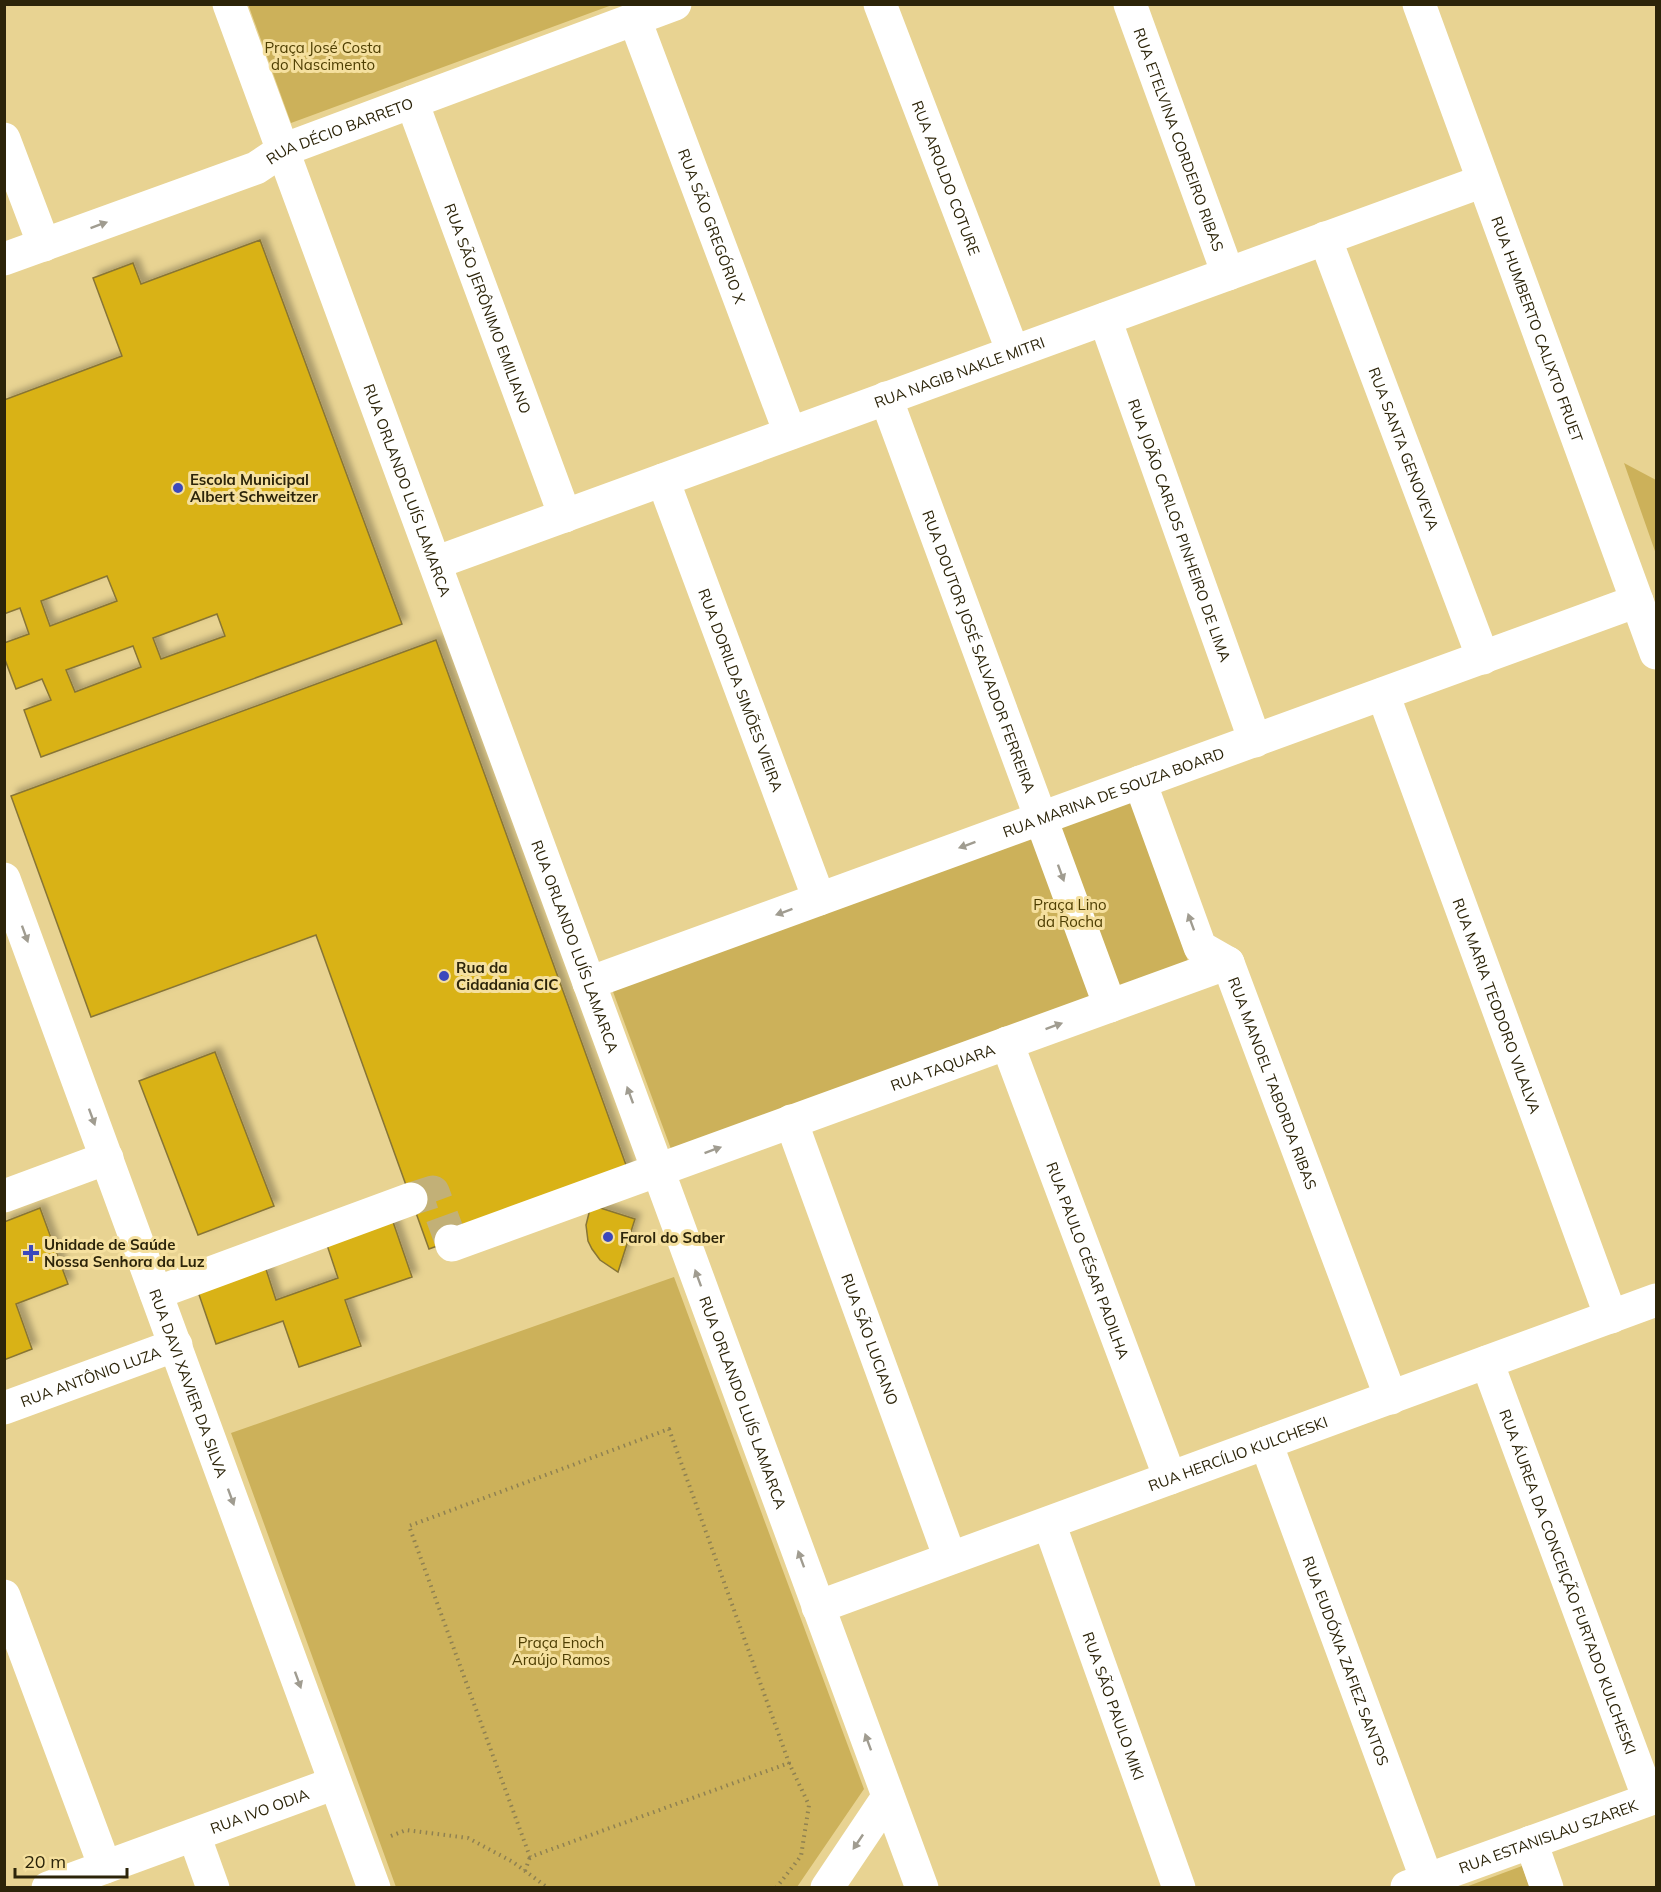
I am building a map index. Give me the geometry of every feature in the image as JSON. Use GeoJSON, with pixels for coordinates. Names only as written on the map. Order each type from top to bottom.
{"type":"FeatureCollection","features":[{"type":"Feature","properties":{"kind":"street","name":"RUA ORLANDO LUÍS LAMARCA"},"geometry":{"type":"LineString","coordinates":[[230,4],[922,1887]]}},
{"type":"Feature","properties":{"kind":"street","name":"RUA DÉCIO BARRETO"},"geometry":{"type":"LineString","coordinates":[[4,259],[256,168],[283,150],[675,4]]}},
{"type":"Feature","properties":{"kind":"street","name":"RUA AROLDO COTURE"},"geometry":{"type":"LineString","coordinates":[[880,4],[1013,352]]}},
{"type":"Feature","properties":{"kind":"street","name":"RUA ETELVINA CORDEIRO RIBAS"},"geometry":{"type":"LineString","coordinates":[[1130,4],[1228,274]]}},
{"type":"Feature","properties":{"kind":"street","name":"RUA HUMBERTO CALIXTO FRUET"},"geometry":{"type":"LineString","coordinates":[[1419,4],[1656,653]]}},
{"type":"Feature","properties":{"kind":"street","name":"RUA SÃO GREGÓRIO X"},"geometry":{"type":"LineString","coordinates":[[635,20],[790,433]]}},
{"type":"Feature","properties":{"kind":"street","name":"RUA SÃO JERÔNIMO EMILIANO"},"geometry":{"type":"LineString","coordinates":[[412,102],[565,516]]}},
{"type":"Feature","properties":{"kind":"street"},"geometry":{"type":"LineString","coordinates":[[4,139],[44,245]]}},
{"type":"Feature","properties":{"kind":"street","name":"RUA NAGIB NAKLE MITRI"},"geometry":{"type":"LineString","coordinates":[[435,563],[1483,181]]}},
{"type":"Feature","properties":{"kind":"street","name":"RUA SANTA GENOVEVA"},"geometry":{"type":"LineString","coordinates":[[1325,238],[1483,658]]}},
{"type":"Feature","properties":{"kind":"street","name":"RUA JOÃO CARLOS PINHEIRO DE LIMA"},"geometry":{"type":"LineString","coordinates":[[1105,319],[1255,741]]}},
{"type":"Feature","properties":{"kind":"street","name":"RUA DOUTOR JOSÉ SALVADOR FERREIRA"},"geometry":{"type":"LineString","coordinates":[[886,398],[1110,1006]]}},
{"type":"Feature","properties":{"kind":"street","name":"RUA DORILDA SIMÕES VIEIRA"},"geometry":{"type":"LineString","coordinates":[[663,480],[819,899]]}},
{"type":"Feature","properties":{"kind":"street","name":"RUA MARINA DE SOUZA BOARD"},"geometry":{"type":"LineString","coordinates":[[589,983],[1637,601]]}},
{"type":"Feature","properties":{"kind":"street","name":"RUA MARIA TEODORO VILALVA"},"geometry":{"type":"LineString","coordinates":[[1383,694],[1611,1317]]}},
{"type":"Feature","properties":{"kind":"street","name":"RUA MANOEL TABORDA RIBAS"},"geometry":{"type":"LineString","coordinates":[[1140,782],[1200,947],[1228,963],[1390,1398]]}},
{"type":"Feature","properties":{"kind":"street","name":"RUA DAVI XAVIER DA SILVA"},"geometry":{"type":"LineString","coordinates":[[4,879],[374,1887]]}},
{"type":"Feature","properties":{"kind":"street","name":"RUA TAQUARA"},"geometry":{"type":"LineString","coordinates":[[658,1170],[1228,963]]}},
{"type":"Feature","properties":{"kind":"street","name":"RUA PAULO CÉSAR PADILHA"},"geometry":{"type":"LineString","coordinates":[[1007,1043],[1170,1478]]}},
{"type":"Feature","properties":{"kind":"street","name":"RUA SÃO LUCIANO"},"geometry":{"type":"LineString","coordinates":[[791,1121],[950,1558]]}},
{"type":"Feature","properties":{"kind":"street"},"geometry":{"type":"LineString","coordinates":[[4,1196],[107,1158]]}},
{"type":"Feature","properties":{"kind":"street"},"geometry":{"type":"LineString","coordinates":[[451,1241],[452,1245],[658,1170]]}},
{"type":"Feature","properties":{"kind":"street"},"geometry":{"type":"LineString","coordinates":[[156,1293],[411,1199]]}},
{"type":"Feature","properties":{"kind":"street","name":"RUA HERCÍLIO KULCHESKI"},"geometry":{"type":"LineString","coordinates":[[818,1607],[1656,1300]]}},
{"type":"Feature","properties":{"kind":"street","name":"RUA ANTÔNIO LUZA"},"geometry":{"type":"LineString","coordinates":[[4,1408],[176,1345]]}},
{"type":"Feature","properties":{"kind":"street","name":"RUA ÁUREA DA CONCEIÇÃO FURTADO KULCHESKI"},"geometry":{"type":"LineString","coordinates":[[1487,1362],[1653,1798]]}},
{"type":"Feature","properties":{"kind":"street","name":"RUA EUDÓXIA ZAFIEZ SANTOS"},"geometry":{"type":"LineString","coordinates":[[1266,1443],[1417,1884]]}},
{"type":"Feature","properties":{"kind":"street","name":"RUA SÃO PAULO MIKI"},"geometry":{"type":"LineString","coordinates":[[1049,1523],[1179,1887]]}},
{"type":"Feature","properties":{"kind":"street"},"geometry":{"type":"LineString","coordinates":[[4,1596],[105,1867]]}},
{"type":"Feature","properties":{"kind":"street","name":"RUA IVO ODIA"},"geometry":{"type":"LineString","coordinates":[[48,1887],[335,1783]]}},
{"type":"Feature","properties":{"kind":"street"},"geometry":{"type":"LineString","coordinates":[[827,1887],[888,1797]]}},
{"type":"Feature","properties":{"kind":"street","name":"RUA ESTANISLAU SZAREK"},"geometry":{"type":"LineString","coordinates":[[1417,1884],[1653,1798]]}},
{"type":"Feature","properties":{"kind":"street"},"geometry":{"type":"LineString","coordinates":[[194,1834],[213,1887]]}},
{"type":"Feature","properties":{"kind":"street"},"geometry":{"type":"LineString","coordinates":[[1531,1842],[1547,1887]]}},
{"type":"Feature","properties":{"kind":"path"},"geometry":{"type":"LineString","coordinates":[[525,1871],[530,1857],[409,1526],[669,1429],[789,1762],[809,1806],[801,1856],[776,1887]]}},
{"type":"Feature","properties":{"kind":"path"},"geometry":{"type":"LineString","coordinates":[[530,1857],[789,1762]]}},
{"type":"Feature","properties":{"kind":"path"},"geometry":{"type":"LineString","coordinates":[[360,1848],[406,1830],[468,1838],[513,1862],[548,1887]]}},
{"type":"Feature","properties":{"kind":"green space","name":"Praça José Costa do Nascimento"},"geometry":{"type":"Polygon","coordinates":[[[248,4],[612,4],[612,5],[291,123],[248,4]]]}},
{"type":"Feature","properties":{"kind":"green space"},"geometry":{"type":"Polygon","coordinates":[[[1624,463],[1656,480],[1656,554],[1624,463]]]}},
{"type":"Feature","properties":{"kind":"green space","name":"Praça Lino da Rocha"},"geometry":{"type":"Polygon","coordinates":[[[1130,800],[1188,961],[671,1149],[612,989],[1130,800]]]}},
{"type":"Feature","properties":{"kind":"green space","name":"Praça Enoch Araújo Ramos"},"geometry":{"type":"Polygon","coordinates":[[[674,1277],[864,1789],[797,1887],[396,1887],[231,1433],[674,1277]]]}},
{"type":"Feature","properties":{"kind":"green space"},"geometry":{"type":"Polygon","coordinates":[[[1522,1866],[1530,1888],[1463,1888],[1522,1866]]]}},
{"type":"Feature","properties":{"kind":"building","name":"Escola Municipal Albert Schweitzer"},"geometry":{"type":"Polygon","coordinates":[[[260,240],[402,624],[41,757],[24,710],[51,700],[42,679],[16,689],[4,657],[4,643],[29,634],[20,608],[4,614],[4,400],[122,356],[93,278],[133,263],[141,284],[260,240]],[[107,576],[41,601],[50,626],[117,601],[107,576]],[[217,614],[153,638],[161,659],[225,636],[217,614]],[[133,646],[66,670],[75,692],[141,667],[133,646]]]}},
{"type":"Feature","properties":{"kind":"building","name":"Rua da Cidadania CIC"},"geometry":{"type":"Polygon","coordinates":[[[436,640],[630,1176],[429,1249],[316,935],[91,1017],[11,796],[436,640]]]}},
{"type":"Feature","properties":{"kind":"building"},"geometry":{"type":"Polygon","coordinates":[[[215,1052],[274,1206],[198,1235],[139,1081],[215,1052]]]}},
{"type":"Feature","properties":{"kind":"building","name":"Farol do Saber"},"geometry":{"type":"Polygon","coordinates":[[[591,1205],[635,1219],[618,1272],[600,1260],[588,1241],[586,1225],[591,1205]]]}},
{"type":"Feature","properties":{"kind":"building","name":"Unidade de Saúde Nossa Senhora da Luz"},"geometry":{"type":"Polygon","coordinates":[[[40,1208],[68,1284],[16,1304],[32,1349],[4,1360],[4,1222],[40,1208]]]}},
{"type":"Feature","properties":{"kind":"building"},"geometry":{"type":"Polygon","coordinates":[[[391,1216],[412,1277],[345,1300],[361,1346],[299,1367],[283,1321],[216,1344],[195,1283],[263,1260],[276,1300],[338,1278],[325,1239],[391,1216]]]}},
{"type":"Feature","properties":{"kind":"tunnel"},"geometry":{"type":"LineString","coordinates":[[411,1199],[433,1192],[451,1241]]}},
{"type":"Feature","properties":{"kind":"place","name":"Escola Municipal Albert Schweitzer"},"geometry":{"type":"Point","coordinates":[178,488]}},
{"type":"Feature","properties":{"kind":"place","name":"Rua da Cidadania CIC"},"geometry":{"type":"Point","coordinates":[444,976]}},
{"type":"Feature","properties":{"kind":"place","name":"Farol do Saber"},"geometry":{"type":"Point","coordinates":[608,1237]}},
{"type":"Feature","properties":{"kind":"place","name":"Unidade de Saúde Nossa Senhora da Luz"},"geometry":{"type":"Point","coordinates":[31,1253]}}]}
